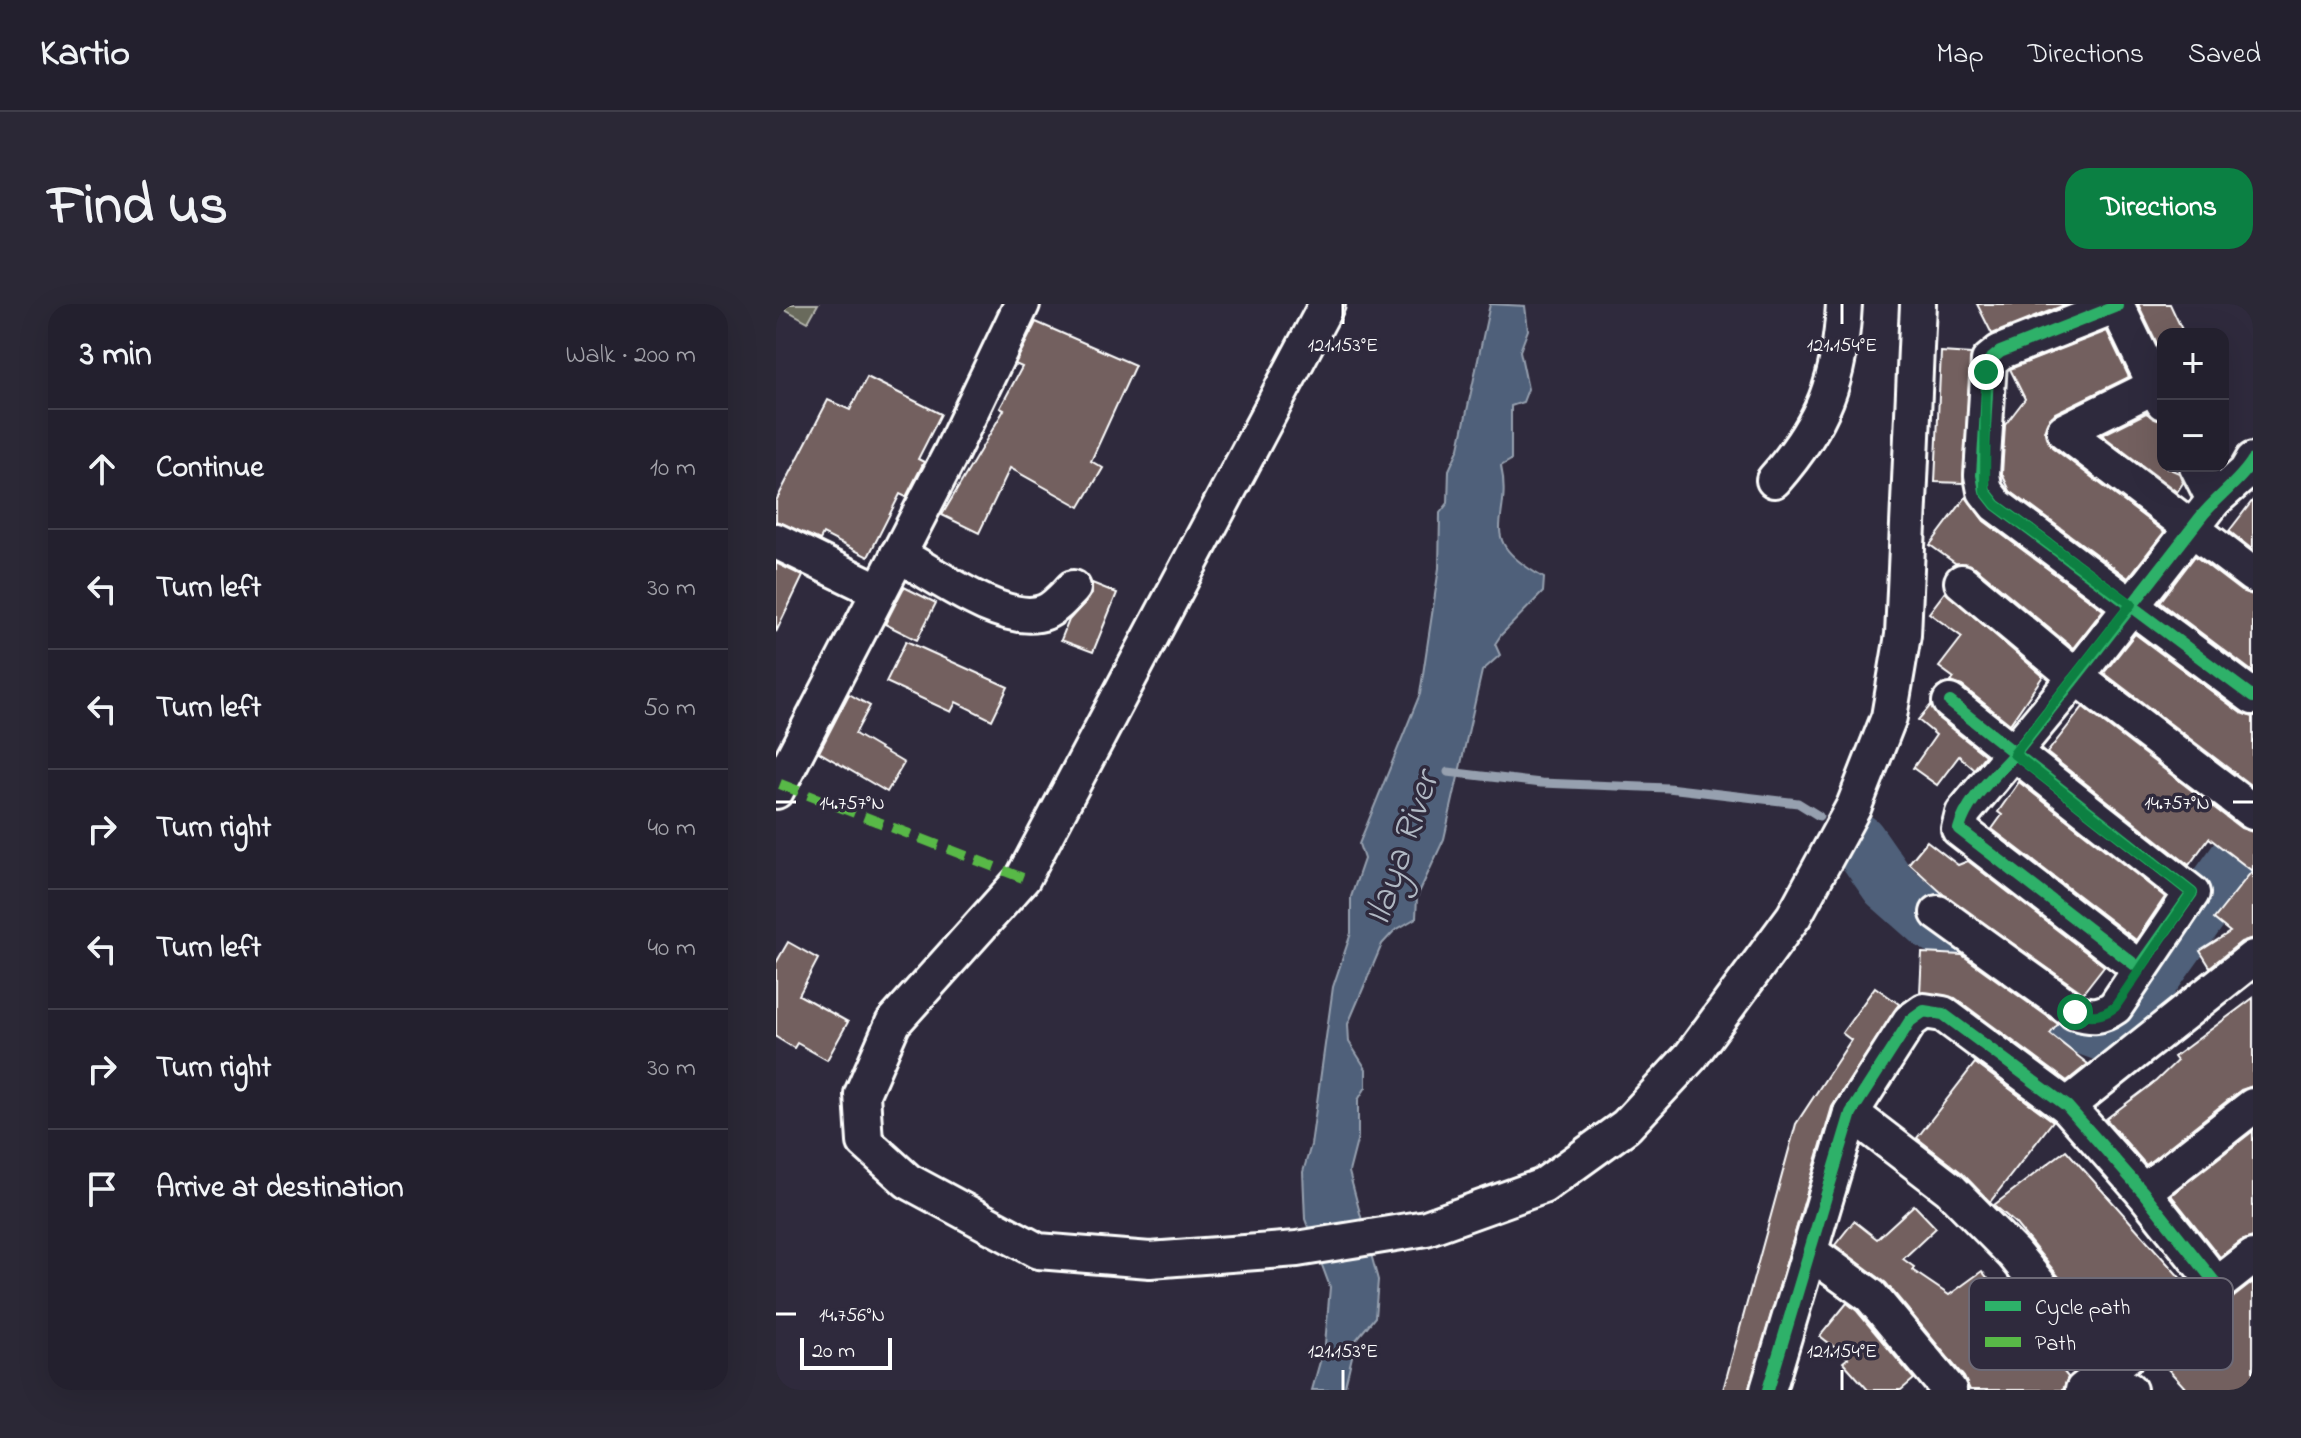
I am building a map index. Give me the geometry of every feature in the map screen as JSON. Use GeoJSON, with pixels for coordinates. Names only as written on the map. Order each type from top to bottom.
{"type":"FeatureCollection","features":[{"type":"Feature","properties":{"kind":"street"},"geometry":{"type":"LineString","coordinates":[[776,791],[1022,304]]}},
{"type":"Feature","properties":{"kind":"street"},"geometry":{"type":"LineString","coordinates":[[1327,304],[1023,878],[893,1023],[862,1094],[865,1142],[908,1181],[1038,1251],[1150,1260],[1297,1249],[1426,1228],[1543,1186],[1626,1126],[1691,1056],[1794,916],[1854,806],[1889,717],[1903,635],[1918,304]]}},
{"type":"Feature","properties":{"kind":"street"},"geometry":{"type":"LineString","coordinates":[[1774,480],[1805,444],[1823,411],[1835,373],[1844,304]]}},
{"type":"Feature","properties":{"kind":"street"},"geometry":{"type":"LineString","coordinates":[[2157,390],[2116,305],[2000,352],[1989,361],[1982,475],[1985,491],[1996,505],[2253,697]]}},
{"type":"Feature","properties":{"kind":"street"},"geometry":{"type":"LineString","coordinates":[[2157,395],[2064,431],[2253,575]]}},
{"type":"Feature","properties":{"kind":"street"},"geometry":{"type":"LineString","coordinates":[[2139,968],[1959,829],[1963,813],[2076,677],[2214,500],[2251,468]]}},
{"type":"Feature","properties":{"kind":"street"},"geometry":{"type":"LineString","coordinates":[[2200,472],[2214,500]]}},
{"type":"Feature","properties":{"kind":"street"},"geometry":{"type":"LineString","coordinates":[[776,541],[877,590]]}},
{"type":"Feature","properties":{"kind":"street"},"geometry":{"type":"LineString","coordinates":[[898,554],[1003,612],[1026,616],[1046,612],[1073,588]]}},
{"type":"Feature","properties":{"kind":"street"},"geometry":{"type":"LineString","coordinates":[[1962,582],[2076,677],[2253,812]]}},
{"type":"Feature","properties":{"kind":"street"},"geometry":{"type":"LineString","coordinates":[[1938,913],[2075,1012],[2089,1016],[2104,1015],[2115,1007],[2192,893],[1950,702]]}},
{"type":"Feature","properties":{"kind":"street"},"geometry":{"type":"LineString","coordinates":[[2067,1106],[2253,958]]}},
{"type":"Feature","properties":{"kind":"street"},"geometry":{"type":"LineString","coordinates":[[1779,1382],[1810,1252],[1851,1113],[1910,1021],[1924,1011],[1943,1014],[2067,1106],[2143,1192],[2211,1278]]}},
{"type":"Feature","properties":{"kind":"street"},"geometry":{"type":"LineString","coordinates":[[2143,1192],[2253,1106]]}},
{"type":"Feature","properties":{"kind":"street"},"geometry":{"type":"LineString","coordinates":[[1851,1113],[1950,1189],[2034,1278]]}},
{"type":"Feature","properties":{"kind":"street"},"geometry":{"type":"LineString","coordinates":[[1810,1252],[1871,1296],[1949,1390]]}},
{"type":"Feature","properties":{"kind":"street"},"geometry":{"type":"LineString","coordinates":[[2226,1278],[2253,1257]]}},
{"type":"Feature","properties":{"kind":"street"},"geometry":{"type":"LineString","coordinates":[[2083,1390],[2121,1384]]}},
{"type":"Feature","properties":{"kind":"green space"},"geometry":{"type":"Polygon","coordinates":[[[776,304],[818,304],[808,322],[776,304]]]}},
{"type":"Feature","properties":{"kind":"water","name":"Ilaya River"},"geometry":{"type":"Polygon","coordinates":[[[1490,304],[1525,306],[1528,330],[1520,351],[1528,389],[1523,402],[1511,406],[1511,460],[1501,466],[1504,486],[1500,528],[1508,551],[1544,578],[1543,592],[1501,635],[1495,644],[1500,655],[1482,671],[1444,839],[1417,897],[1416,918],[1394,931],[1382,944],[1348,1024],[1349,1042],[1366,1069],[1366,1087],[1358,1100],[1358,1137],[1349,1172],[1378,1280],[1375,1317],[1356,1340],[1344,1390],[1312,1390],[1325,1344],[1330,1287],[1305,1219],[1303,1172],[1311,1145],[1333,987],[1351,933],[1351,897],[1364,859],[1359,844],[1420,694],[1439,568],[1440,513],[1448,503],[1449,470],[1459,448],[1490,304]]]}},
{"type":"Feature","properties":{"kind":"building"},"geometry":{"type":"Polygon","coordinates":[[[1977,304],[2067,304],[1992,334],[1977,304]]]}},
{"type":"Feature","properties":{"kind":"building"},"geometry":{"type":"Polygon","coordinates":[[[2138,304],[2170,304],[2181,328],[2157,328],[2157,344],[2138,304]]]}},
{"type":"Feature","properties":{"kind":"building"},"geometry":{"type":"Polygon","coordinates":[[[1036,322],[1135,365],[1091,461],[1103,468],[1080,507],[1010,468],[979,533],[942,515],[1004,410],[1000,408],[1022,367],[1015,364],[1036,322]]]}},
{"type":"Feature","properties":{"kind":"building"},"geometry":{"type":"Polygon","coordinates":[[[2107,331],[2129,377],[2055,413],[2044,430],[2052,447],[2164,532],[2128,578],[2010,491],[2002,474],[2005,425],[2025,399],[2010,369],[2107,331]]]}},
{"type":"Feature","properties":{"kind":"building"},"geometry":{"type":"Polygon","coordinates":[[[1941,352],[1971,354],[1963,483],[1935,482],[1941,352]]]}},
{"type":"Feature","properties":{"kind":"building"},"geometry":{"type":"Polygon","coordinates":[[[867,377],[941,414],[918,459],[924,462],[906,497],[900,494],[868,557],[823,534],[820,540],[776,521],[776,501],[828,400],[850,410],[867,377]]]}},
{"type":"Feature","properties":{"kind":"building"},"geometry":{"type":"Polygon","coordinates":[[[2146,413],[2157,419],[2157,472],[2179,473],[2183,483],[2177,492],[2102,435],[2146,413]]]}},
{"type":"Feature","properties":{"kind":"building"},"geometry":{"type":"Polygon","coordinates":[[[1966,497],[1984,521],[2103,610],[2073,648],[1975,567],[1955,563],[1930,545],[1966,497]]]}},
{"type":"Feature","properties":{"kind":"building"},"geometry":{"type":"Polygon","coordinates":[[[2253,500],[2253,550],[2229,531],[2253,500]]]}},
{"type":"Feature","properties":{"kind":"building"},"geometry":{"type":"Polygon","coordinates":[[[2195,556],[2241,591],[2253,595],[2253,672],[2160,602],[2195,556]]]}},
{"type":"Feature","properties":{"kind":"building"},"geometry":{"type":"Polygon","coordinates":[[[776,563],[803,576],[776,632],[776,563]]]}},
{"type":"Feature","properties":{"kind":"building"},"geometry":{"type":"Polygon","coordinates":[[[1092,583],[1117,593],[1093,652],[1061,640],[1069,620],[1092,594],[1092,583]]]}},
{"type":"Feature","properties":{"kind":"building"},"geometry":{"type":"Polygon","coordinates":[[[904,587],[936,603],[917,640],[885,624],[904,587]]]}},
{"type":"Feature","properties":{"kind":"building"},"geometry":{"type":"Polygon","coordinates":[[[1945,592],[2043,676],[2010,724],[1962,686],[1951,682],[1954,678],[1939,667],[1962,637],[1929,613],[1945,592]]]}},
{"type":"Feature","properties":{"kind":"building"},"geometry":{"type":"Polygon","coordinates":[[[2135,634],[2241,713],[2253,717],[2253,787],[2104,673],[2135,634]]]}},
{"type":"Feature","properties":{"kind":"building"},"geometry":{"type":"Polygon","coordinates":[[[906,641],[1008,687],[992,720],[956,702],[951,712],[886,682],[906,641]]]}},
{"type":"Feature","properties":{"kind":"building"},"geometry":{"type":"Polygon","coordinates":[[[849,694],[870,706],[855,734],[904,763],[887,792],[819,752],[849,694]]]}},
{"type":"Feature","properties":{"kind":"building"},"geometry":{"type":"Polygon","coordinates":[[[1931,705],[1938,718],[1985,755],[1974,769],[1959,756],[1937,785],[1913,768],[1936,735],[1918,720],[1931,705]]]}},
{"type":"Feature","properties":{"kind":"building"},"geometry":{"type":"Polygon","coordinates":[[[2083,707],[2241,828],[2253,832],[2253,938],[2241,942],[2210,967],[2200,951],[2230,932],[2214,919],[2252,871],[2209,838],[2189,865],[2047,753],[2083,707]]]}},
{"type":"Feature","properties":{"kind":"building"},"geometry":{"type":"Polygon","coordinates":[[[2019,782],[2165,897],[2136,940],[1992,829],[2002,815],[1998,812],[2019,782]]]}},
{"type":"Feature","properties":{"kind":"building"},"geometry":{"type":"Polygon","coordinates":[[[1927,841],[1958,865],[1968,861],[2104,966],[2083,993],[1944,895],[1909,863],[1927,841]]]}},
{"type":"Feature","properties":{"kind":"building"},"geometry":{"type":"Polygon","coordinates":[[[788,942],[818,959],[799,995],[848,1022],[827,1060],[797,1043],[794,1048],[776,1037],[776,963],[788,942]]]}},
{"type":"Feature","properties":{"kind":"building"},"geometry":{"type":"Polygon","coordinates":[[[1922,953],[1962,955],[2058,1024],[2050,1034],[2088,1064],[2067,1081],[1955,998],[1920,993],[1922,953]]]}},
{"type":"Feature","properties":{"kind":"building"},"geometry":{"type":"Polygon","coordinates":[[[1875,987],[1899,1004],[1832,1107],[1749,1390],[1723,1390],[1796,1124],[1851,1040],[1842,1033],[1875,987]]]}},
{"type":"Feature","properties":{"kind":"building"},"geometry":{"type":"Polygon","coordinates":[[[2253,998],[2253,1086],[2241,1090],[2146,1165],[2106,1119],[2156,1081],[2177,1061],[2174,1057],[2253,998]]]}},
{"type":"Feature","properties":{"kind":"building"},"geometry":{"type":"Polygon","coordinates":[[[1975,1063],[2053,1121],[1990,1202],[1962,1173],[1917,1138],[1975,1063]]]}},
{"type":"Feature","properties":{"kind":"building"},"geometry":{"type":"Polygon","coordinates":[[[2253,1131],[2253,1237],[2241,1241],[2220,1257],[2171,1195],[2253,1131]]]}},
{"type":"Feature","properties":{"kind":"building"},"geometry":{"type":"Polygon","coordinates":[[[2066,1150],[2180,1278],[2060,1278],[2015,1223],[1994,1205],[2066,1150]]]}},
{"type":"Feature","properties":{"kind":"building"},"geometry":{"type":"Polygon","coordinates":[[[1914,1205],[1936,1228],[1903,1259],[1914,1267],[1912,1270],[1949,1295],[1969,1280],[1969,1370],[2062,1370],[2068,1377],[2063,1390],[1970,1390],[1964,1377],[1886,1283],[1835,1245],[1854,1221],[1877,1239],[1914,1205]]]}},
{"type":"Feature","properties":{"kind":"building"},"geometry":{"type":"Polygon","coordinates":[[[1982,1271],[1988,1278],[1972,1278],[1982,1271]]]}},
{"type":"Feature","properties":{"kind":"building"},"geometry":{"type":"Polygon","coordinates":[[[2253,1282],[2253,1390],[2187,1390],[2169,1370],[2233,1370],[2233,1298],[2253,1282]]]}},
{"type":"Feature","properties":{"kind":"building"},"geometry":{"type":"Polygon","coordinates":[[[1847,1303],[1914,1379],[1901,1390],[1868,1390],[1843,1362],[1848,1358],[1820,1336],[1847,1303]]]}},
{"type":"Feature","properties":{"kind":"waterway","name":"Ilaya River"},"geometry":{"type":"LineString","coordinates":[[1448,772],[1541,783],[1668,788],[1798,803],[1819,816]]}},
{"type":"Feature","properties":{"kind":"waterway"},"geometry":{"type":"LineString","coordinates":[[1858,841],[1888,884],[1932,923],[1961,939],[2082,1026],[2110,1036],[2253,837]]}},
{"type":"Feature","properties":{"kind":"marked path"},"geometry":{"type":"LineString","coordinates":[[780,784],[1023,878]]}},
{"type":"Feature","properties":{"kind":"cycle path"},"geometry":{"type":"LineString","coordinates":[[2117,306],[2000,352],[1989,361],[1982,475],[1985,491],[1996,505],[2253,697]]}},
{"type":"Feature","properties":{"kind":"cycle path"},"geometry":{"type":"LineString","coordinates":[[1950,702],[2192,893],[2139,968],[1959,829],[1969,806],[1985,785],[2012,756],[2020,747],[2200,518],[2253,460]]}},
{"type":"Feature","properties":{"kind":"cycle path"},"geometry":{"type":"LineString","coordinates":[[1768,1390],[1851,1113],[1910,1021],[1924,1011],[1943,1014],[2067,1106],[2143,1192],[2211,1278]]}},
{"type":"Feature","properties":{"kind":"route"},"geometry":{"type":"LineString","coordinates":[[1986,372],[1982,475],[1985,491],[1996,505],[2131,604],[2014,754],[2192,893],[2115,1007],[2104,1015],[2089,1016],[2075,1012]]}}]}
